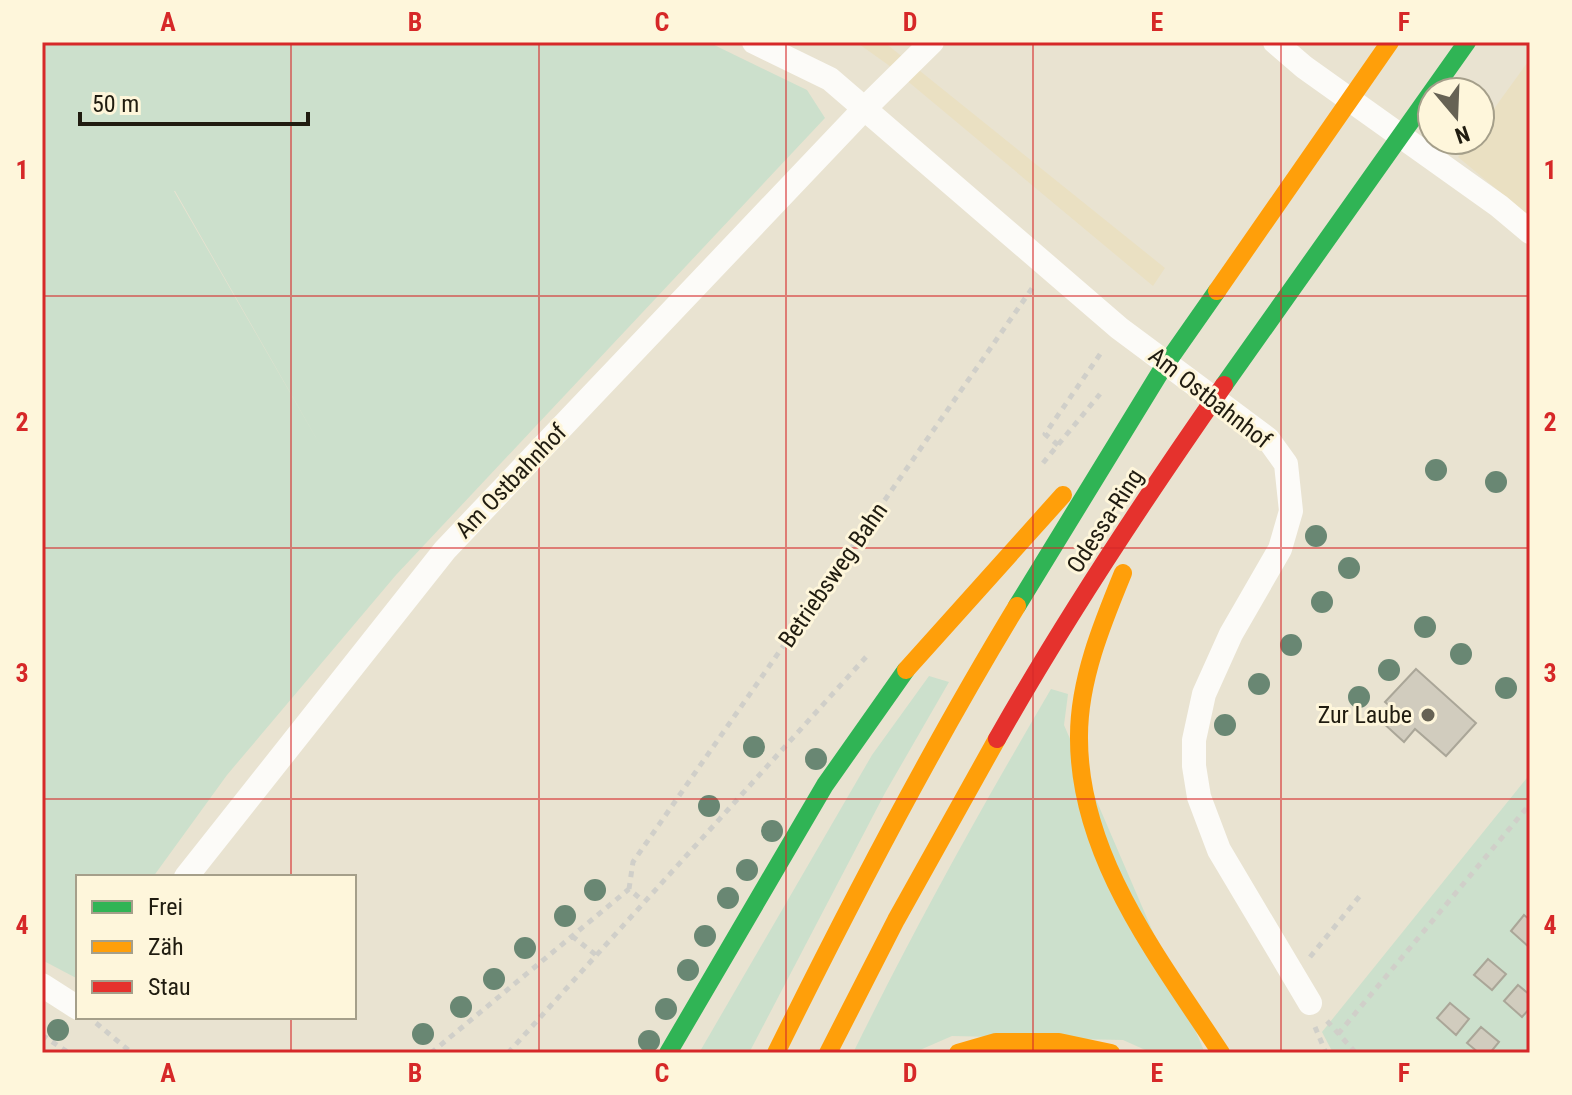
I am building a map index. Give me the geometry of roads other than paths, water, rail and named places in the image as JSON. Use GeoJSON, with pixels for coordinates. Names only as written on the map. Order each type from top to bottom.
{"type":"FeatureCollection","features":[{"type":"Feature","properties":{"kind":"highway","name":"Odessa-Ring"},"geometry":{"type":"LineString","coordinates":[[776,1053],[847,908],[977,672],[1161,371],[1390,42]]}},
{"type":"Feature","properties":{"kind":"highway","name":"Odessa-Ring"},"geometry":{"type":"LineString","coordinates":[[828,1053],[896,920],[1026,688],[1181,447],[1467,42]]}},
{"type":"Feature","properties":{"kind":"highway"},"geometry":{"type":"LineString","coordinates":[[668,1053],[825,785],[902,674],[1132,420]]}},
{"type":"Feature","properties":{"kind":"highway"},"geometry":{"type":"LineString","coordinates":[[1181,447],[1102,623],[1084,689],[1079,738],[1084,790],[1098,841],[1117,884],[1221,1053]]}},
{"type":"Feature","properties":{"kind":"highway"},"geometry":{"type":"LineString","coordinates":[[958,1053],[996,1042],[1059,1042],[1111,1053]]}},
{"type":"Feature","properties":{"kind":"street","name":"Am Ostbahnhof"},"geometry":{"type":"LineString","coordinates":[[754,42],[830,79],[1119,328],[1268,439],[1286,464],[1291,511],[1280,549],[1231,634],[1204,694],[1194,740],[1194,766],[1199,797],[1219,850],[1310,1003]]}},
{"type":"Feature","properties":{"kind":"street","name":"Am Ostbahnhof"},"geometry":{"type":"LineString","coordinates":[[188,875],[445,550],[865,108],[932,42]]}},
{"type":"Feature","properties":{"kind":"street"},"geometry":{"type":"LineString","coordinates":[[1275,42],[1304,67],[1499,206],[1530,232]]}},
{"type":"Feature","properties":{"kind":"street"},"geometry":{"type":"LineString","coordinates":[[42,985],[76,1007]]}},
{"type":"Feature","properties":{"kind":"place","name":"Zur Laube"},"geometry":{"type":"Point","coordinates":[1428,715]}}]}
